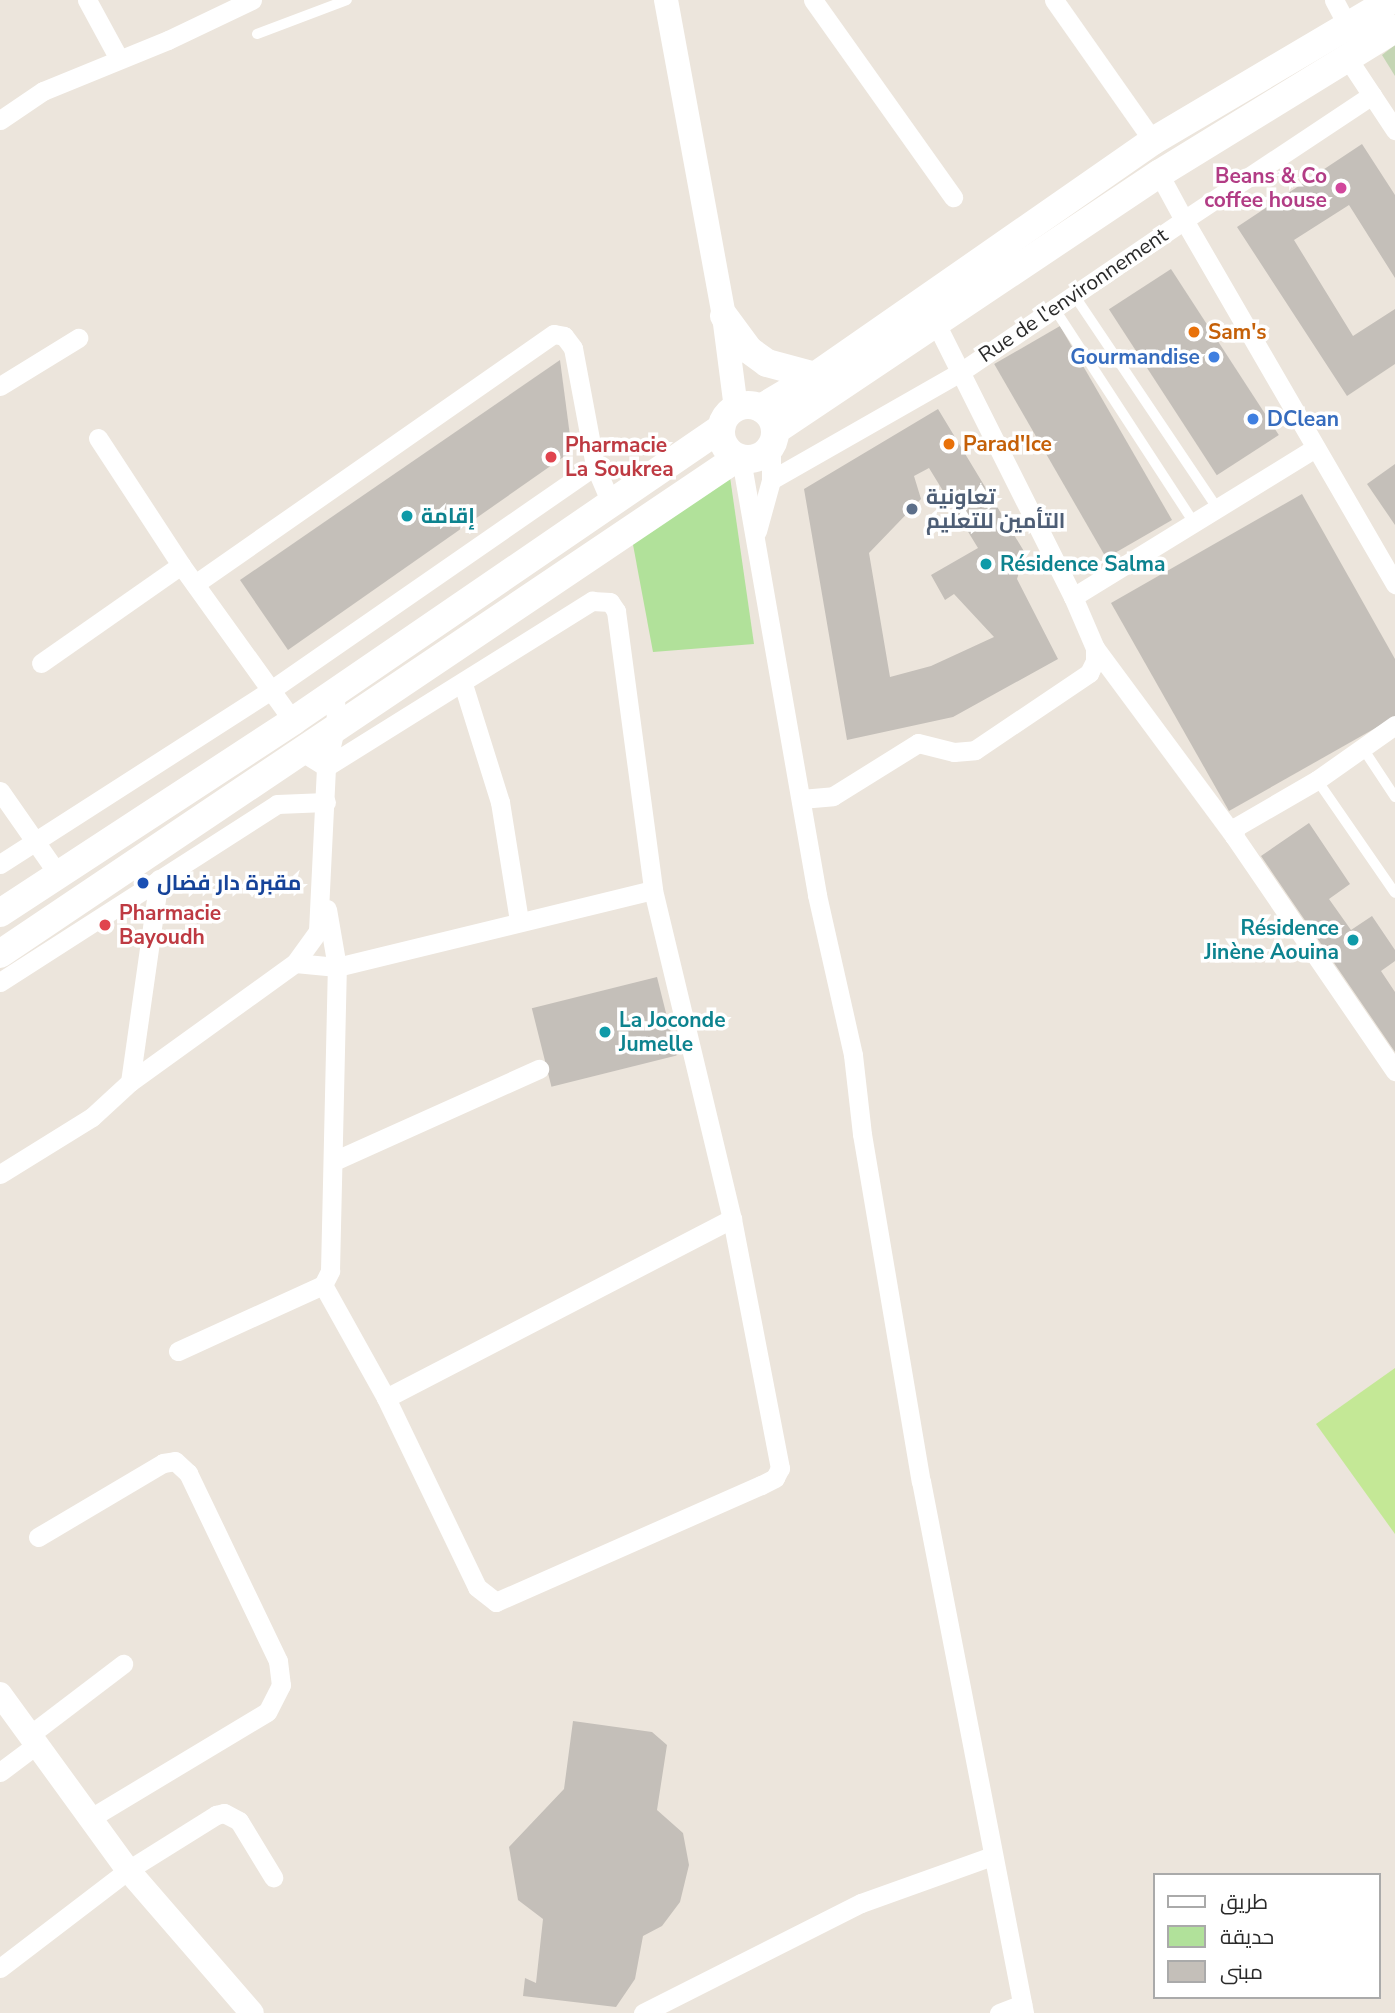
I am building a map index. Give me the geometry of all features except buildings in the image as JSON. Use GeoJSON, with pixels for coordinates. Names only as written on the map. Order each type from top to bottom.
{"type":"FeatureCollection","features":[{"type":"Feature","properties":{"kind":"main road"},"geometry":{"type":"LineString","coordinates":[[0,954],[336,725],[739,458],[724,446],[815,376],[1153,141],[1338,7],[1391,0]]}},
{"type":"Feature","properties":{"kind":"main road"},"geometry":{"type":"LineString","coordinates":[[0,913],[293,721],[611,503],[937,324],[1159,174],[1346,55],[1395,29]]}},
{"type":"Feature","properties":{"kind":"main road"},"geometry":{"type":"LineString","coordinates":[[724,316],[749,350],[767,363],[815,376]]}},
{"type":"Feature","properties":{"kind":"street"},"geometry":{"type":"LineString","coordinates":[[87,0],[119,59]]}},
{"type":"Feature","properties":{"kind":"street"},"geometry":{"type":"LineString","coordinates":[[0,120],[43,91],[252,0]]}},
{"type":"Feature","properties":{"kind":"street"},"geometry":{"type":"LineString","coordinates":[[666,0],[724,316],[753,425],[771,480],[756,536]]}},
{"type":"Feature","properties":{"kind":"street"},"geometry":{"type":"LineString","coordinates":[[813,0],[953,197]]}},
{"type":"Feature","properties":{"kind":"street"},"geometry":{"type":"LineString","coordinates":[[1054,0],[1153,141]]}},
{"type":"Feature","properties":{"kind":"street"},"geometry":{"type":"LineString","coordinates":[[1346,55],[1395,130]]}},
{"type":"Feature","properties":{"kind":"street","name":"Rue de l'environnement"},"geometry":{"type":"LineString","coordinates":[[771,480],[962,371],[1372,95]]}},
{"type":"Feature","properties":{"kind":"street"},"geometry":{"type":"LineString","coordinates":[[1159,174],[1395,584]]}},
{"type":"Feature","properties":{"kind":"street"},"geometry":{"type":"LineString","coordinates":[[937,324],[1073,597],[1095,648],[1234,836],[1395,1071]]}},
{"type":"Feature","properties":{"kind":"street"},"geometry":{"type":"LineString","coordinates":[[195,584],[554,334],[564,336],[573,348],[595,466],[611,503]]}},
{"type":"Feature","properties":{"kind":"street"},"geometry":{"type":"LineString","coordinates":[[0,386],[78,338]]}},
{"type":"Feature","properties":{"kind":"street"},"geometry":{"type":"LineString","coordinates":[[99,438],[181,565],[293,721]]}},
{"type":"Feature","properties":{"kind":"street"},"geometry":{"type":"LineString","coordinates":[[1073,597],[1216,506],[1315,448]]}},
{"type":"Feature","properties":{"kind":"street"},"geometry":{"type":"LineString","coordinates":[[739,458],[756,536],[801,799],[853,1055],[895,1333],[992,1856],[1023,2008],[999,2013]]}},
{"type":"Feature","properties":{"kind":"street"},"geometry":{"type":"LineString","coordinates":[[0,864],[271,690],[595,466]]}},
{"type":"Feature","properties":{"kind":"street"},"geometry":{"type":"LineString","coordinates":[[41,663],[181,565]]}},
{"type":"Feature","properties":{"kind":"street"},"geometry":{"type":"LineString","coordinates":[[323,1285],[386,1398],[477,1587],[496,1602],[562,1577],[775,1479],[781,1457],[732,1219],[653,890],[616,611],[610,602],[592,601],[327,767]]}},
{"type":"Feature","properties":{"kind":"street"},"geometry":{"type":"LineString","coordinates":[[801,799],[833,796],[918,743],[954,752],[975,750],[1089,673],[1095,648]]}},
{"type":"Feature","properties":{"kind":"street"},"geometry":{"type":"LineString","coordinates":[[463,684],[500,802],[519,920]]}},
{"type":"Feature","properties":{"kind":"street"},"geometry":{"type":"LineString","coordinates":[[0,1174],[92,1117],[130,1082],[295,963],[318,931],[323,886],[327,767],[336,725],[335,691]]}},
{"type":"Feature","properties":{"kind":"street"},"geometry":{"type":"LineString","coordinates":[[1234,836],[1236,827],[1318,780],[1395,725]]}},
{"type":"Feature","properties":{"kind":"street"},"geometry":{"type":"LineString","coordinates":[[299,750],[327,767]]}},
{"type":"Feature","properties":{"kind":"street"},"geometry":{"type":"LineString","coordinates":[[0,791],[58,874]]}},
{"type":"Feature","properties":{"kind":"street"},"geometry":{"type":"LineString","coordinates":[[0,982],[277,804],[326,802]]}},
{"type":"Feature","properties":{"kind":"street"},"geometry":{"type":"LineString","coordinates":[[130,1082],[159,879]]}},
{"type":"Feature","properties":{"kind":"street"},"geometry":{"type":"LineString","coordinates":[[178,1351],[323,1285],[330,1271],[337,967],[323,886]]}},
{"type":"Feature","properties":{"kind":"street"},"geometry":{"type":"LineString","coordinates":[[295,963],[337,967],[519,920],[653,890]]}},
{"type":"Feature","properties":{"kind":"street"},"geometry":{"type":"LineString","coordinates":[[334,1161],[539,1069]]}},
{"type":"Feature","properties":{"kind":"street"},"geometry":{"type":"LineString","coordinates":[[386,1398],[732,1219]]}},
{"type":"Feature","properties":{"kind":"street"},"geometry":{"type":"LineString","coordinates":[[38,1537],[163,1463],[174,1461],[188,1473],[278,1661],[282,1685],[267,1712],[92,1817]]}},
{"type":"Feature","properties":{"kind":"street"},"geometry":{"type":"LineString","coordinates":[[0,1772],[33,1740],[123,1664]]}},
{"type":"Feature","properties":{"kind":"street"},"geometry":{"type":"LineString","coordinates":[[0,1693],[128,1870],[252,2013]]}},
{"type":"Feature","properties":{"kind":"street"},"geometry":{"type":"LineString","coordinates":[[0,1968],[128,1870],[206,1818],[224,1813],[239,1821],[273,1877]]}},
{"type":"Feature","properties":{"kind":"street"},"geometry":{"type":"LineString","coordinates":[[643,2013],[861,1903],[992,1856]]}},
{"type":"Feature","properties":{"kind":"lane"},"geometry":{"type":"LineString","coordinates":[[257,34],[346,0]]}},
{"type":"Feature","properties":{"kind":"lane"},"geometry":{"type":"LineString","coordinates":[[1074,295],[1216,506]]}},
{"type":"Feature","properties":{"kind":"lane"},"geometry":{"type":"LineString","coordinates":[[1054,307],[1193,521]]}},
{"type":"Feature","properties":{"kind":"lane"},"geometry":{"type":"LineString","coordinates":[[1362,747],[1395,797]]}},
{"type":"Feature","properties":{"kind":"lane"},"geometry":{"type":"LineString","coordinates":[[1318,780],[1395,893]]}},
{"type":"Feature","properties":{"kind":"green space"},"geometry":{"type":"Polygon","coordinates":[[[1395,45],[1395,76],[1382,55],[1395,45]]]}},
{"type":"Feature","properties":{"kind":"green space"},"geometry":{"type":"Polygon","coordinates":[[[729,470],[754,644],[653,652],[631,534],[729,470]]]}},
{"type":"Feature","properties":{"kind":"green space"},"geometry":{"type":"Polygon","coordinates":[[[1395,1368],[1395,1534],[1316,1424],[1395,1368]]]}},
{"type":"Feature","properties":{"kind":"place","name":"Beans & Co coffee house"},"geometry":{"type":"Point","coordinates":[1341,188]}},
{"type":"Feature","properties":{"kind":"place","name":"Sam's"},"geometry":{"type":"Point","coordinates":[1194,332]}},
{"type":"Feature","properties":{"kind":"place","name":"Gourmandise"},"geometry":{"type":"Point","coordinates":[1214,357]}},
{"type":"Feature","properties":{"kind":"place","name":"DClean"},"geometry":{"type":"Point","coordinates":[1253,419]}},
{"type":"Feature","properties":{"kind":"place","name":"Parad'Ice"},"geometry":{"type":"Point","coordinates":[949,444]}},
{"type":"Feature","properties":{"kind":"place","name":"Pharmacie La Soukrea"},"geometry":{"type":"Point","coordinates":[551,457]}},
{"type":"Feature","properties":{"kind":"place","name":"تعاونية التأمين للتعليم"},"geometry":{"type":"Point","coordinates":[912,509]}},
{"type":"Feature","properties":{"kind":"place","name":"إقامة"},"geometry":{"type":"Point","coordinates":[407,516]}},
{"type":"Feature","properties":{"kind":"place","name":"Résidence Salma"},"geometry":{"type":"Point","coordinates":[986,564]}},
{"type":"Feature","properties":{"kind":"place","name":"مقبرة دار فضال"},"geometry":{"type":"Point","coordinates":[143,883]}},
{"type":"Feature","properties":{"kind":"place","name":"Pharmacie Bayoudh"},"geometry":{"type":"Point","coordinates":[105,925]}},
{"type":"Feature","properties":{"kind":"place","name":"Résidence Jinène Aouina"},"geometry":{"type":"Point","coordinates":[1353,940]}},
{"type":"Feature","properties":{"kind":"place","name":"La Joconde Jumelle"},"geometry":{"type":"Point","coordinates":[605,1032]}}]}
